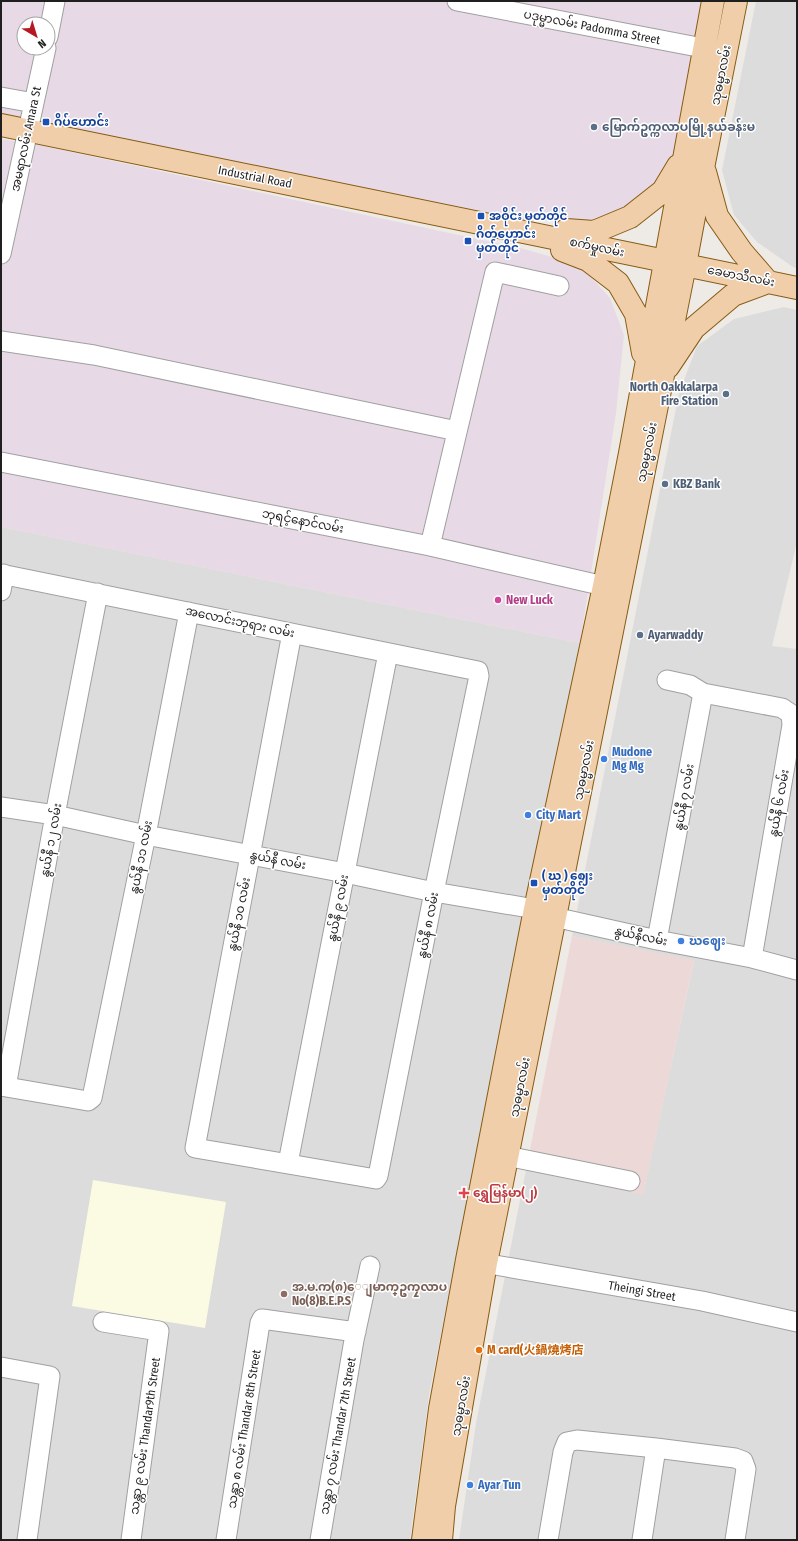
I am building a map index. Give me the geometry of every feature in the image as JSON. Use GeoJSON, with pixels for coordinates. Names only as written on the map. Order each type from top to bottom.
{"type":"FeatureCollection","features":[{"type":"Feature","properties":{"kind":"main road","name":"သုဓမ္မာလမ်း"},"geometry":{"type":"LineString","coordinates":[[441,1540],[444,1506],[476,1262],[675,263],[693,161],[704,48],[712,1]]}},
{"type":"Feature","properties":{"kind":"main road","name":"သုဓမ္မာလမ်း"},"geometry":{"type":"LineString","coordinates":[[693,161],[736,1]]}},
{"type":"Feature","properties":{"kind":"main road","name":"Industrial Road"},"geometry":{"type":"LineString","coordinates":[[1,126],[509,228]]}},
{"type":"Feature","properties":{"kind":"main road"},"geometry":{"type":"LineString","coordinates":[[509,228],[594,232],[630,217],[663,191],[693,161],[706,176],[716,216],[742,252],[768,282],[733,295],[694,328],[654,372]]}},
{"type":"Feature","properties":{"kind":"main road"},"geometry":{"type":"LineString","coordinates":[[509,228],[588,260],[618,283],[636,314],[654,372]]}},
{"type":"Feature","properties":{"kind":"main road","name":"စက်မှုလမ်း"},"geometry":{"type":"LineString","coordinates":[[509,228],[675,263]]}},
{"type":"Feature","properties":{"kind":"main road","name":"ခေမာသီလမ်း"},"geometry":{"type":"LineString","coordinates":[[675,263],[797,288]]}},
{"type":"Feature","properties":{"kind":"main road","name":"သုဓမ္မာလမ်း"},"geometry":{"type":"LineString","coordinates":[[423,1540],[440,1409],[476,1262],[507,1156],[545,913],[604,586],[654,372]]}},
{"type":"Feature","properties":{"kind":"street"},"geometry":{"type":"LineString","coordinates":[[52,16],[55,1]]}},
{"type":"Feature","properties":{"kind":"street","name":"ပဒုမ္မာလမ်း Padomma Street"},"geometry":{"type":"LineString","coordinates":[[457,1],[704,48]]}},
{"type":"Feature","properties":{"kind":"street","name":"အမရာလမ်း Amara St"},"geometry":{"type":"LineString","coordinates":[[1,254],[44,56]]}},
{"type":"Feature","properties":{"kind":"street"},"geometry":{"type":"LineString","coordinates":[[1,97],[34,103]]}},
{"type":"Feature","properties":{"kind":"street"},"geometry":{"type":"LineString","coordinates":[[430,546],[495,272],[559,286]]}},
{"type":"Feature","properties":{"kind":"street"},"geometry":{"type":"LineString","coordinates":[[1,341],[94,355],[457,431]]}},
{"type":"Feature","properties":{"kind":"street","name":"ဘုရင့်နောင်လမ်း"},"geometry":{"type":"LineString","coordinates":[[1,462],[430,546],[604,586]]}},
{"type":"Feature","properties":{"kind":"street","name":"အလောင်းဘုရား လမ်း"},"geometry":{"type":"LineString","coordinates":[[2,580],[98,594],[478,671]]}},
{"type":"Feature","properties":{"kind":"street","name":"နွယ်နီ ၁၂ လမ်း"},"geometry":{"type":"LineString","coordinates":[[4,1086],[98,594]]}},
{"type":"Feature","properties":{"kind":"street","name":"နွယ်နီ ၁၁ လမ်း"},"geometry":{"type":"LineString","coordinates":[[4,1086],[88,1101],[90,1100],[146,835],[189,612]]}},
{"type":"Feature","properties":{"kind":"street","name":"နွယ်နီ ၁၀ လမ်း"},"geometry":{"type":"LineString","coordinates":[[288,1163],[195,1148],[292,633]]}},
{"type":"Feature","properties":{"kind":"street","name":"နွယ်နီ ၉ လမ်း"},"geometry":{"type":"LineString","coordinates":[[288,1163],[388,653]]}},
{"type":"Feature","properties":{"kind":"street","name":"နွယ်နီ ၈ လမ်း"},"geometry":{"type":"LineString","coordinates":[[288,1163],[377,1178],[479,676],[478,671]]}},
{"type":"Feature","properties":{"kind":"street"},"geometry":{"type":"LineString","coordinates":[[667,680],[690,685],[703,693]]}},
{"type":"Feature","properties":{"kind":"street","name":"နွယ်နီ ၇ လမ်း"},"geometry":{"type":"LineString","coordinates":[[657,940],[703,693]]}},
{"type":"Feature","properties":{"kind":"street","name":"နွယ်နီ ၆ လမ်း"},"geometry":{"type":"LineString","coordinates":[[703,693],[782,708],[791,714],[792,725],[752,958]]}},
{"type":"Feature","properties":{"kind":"street","name":"နွယ်နီ လမ်း"},"geometry":{"type":"LineString","coordinates":[[1,807],[55,815],[146,835],[250,854],[545,913]]}},
{"type":"Feature","properties":{"kind":"street","name":"နွယ်နီလမ်း"},"geometry":{"type":"LineString","coordinates":[[545,913],[657,940],[752,958],[797,970]]}},
{"type":"Feature","properties":{"kind":"street"},"geometry":{"type":"LineString","coordinates":[[507,1156],[630,1180]]}},
{"type":"Feature","properties":{"kind":"street","name":"Theingi Street"},"geometry":{"type":"LineString","coordinates":[[476,1262],[702,1301],[797,1322]]}},
{"type":"Feature","properties":{"kind":"street","name":"သန္တာ ၇ လမ်း Thandar 7th Street"},"geometry":{"type":"LineString","coordinates":[[320,1540],[356,1332],[370,1266]]}},
{"type":"Feature","properties":{"kind":"street","name":"သန္တာ ၈ လမ်း Thandar 8th Street"},"geometry":{"type":"LineString","coordinates":[[226,1540],[260,1323],[262,1319],[356,1332]]}},
{"type":"Feature","properties":{"kind":"street","name":"သန္တာ ၉ လမ်း Thandar9th Street"},"geometry":{"type":"LineString","coordinates":[[103,1322],[159,1331],[131,1540]]}},
{"type":"Feature","properties":{"kind":"street"},"geometry":{"type":"LineString","coordinates":[[1,1368],[50,1376],[27,1540]]}},
{"type":"Feature","properties":{"kind":"street"},"geometry":{"type":"LineString","coordinates":[[548,1540],[563,1452],[567,1442],[577,1440],[656,1448],[735,1458],[743,1461],[746,1469],[735,1540]]}},
{"type":"Feature","properties":{"kind":"street"},"geometry":{"type":"LineString","coordinates":[[642,1540],[656,1448]]}},
{"type":"Feature","properties":{"kind":"shaded area"},"geometry":{"type":"Polygon","coordinates":[[[1,1],[701,1],[679,144],[660,180],[625,208],[590,220],[531,221],[1,115],[1,1]]]}},
{"type":"Feature","properties":{"kind":"shaded area"},"geometry":{"type":"Polygon","coordinates":[[[756,1],[797,1],[797,268],[793,267],[757,242],[734,215],[722,170],[756,1]]]}},
{"type":"Feature","properties":{"kind":"shaded area"},"geometry":{"type":"Polygon","coordinates":[[[1,139],[38,145],[524,249],[580,265],[610,298],[624,335],[616,413],[580,643],[1,527],[1,139]]]}},
{"type":"Feature","properties":{"kind":"shaded area"},"geometry":{"type":"Polygon","coordinates":[[[784,307],[797,310],[797,542],[772,646],[797,649],[797,1540],[459,1540],[476,1423],[526,1170],[643,1194],[694,961],[572,936],[679,393],[697,346],[734,319],[784,307]]]}},
{"type":"Feature","properties":{"kind":"shaded area"},"geometry":{"type":"Polygon","coordinates":[[[1,527],[580,643],[523,915],[429,1395],[410,1540],[1,1540],[1,527]]]}},
{"type":"Feature","properties":{"kind":"shaded area"},"geometry":{"type":"Polygon","coordinates":[[[572,936],[694,960],[643,1195],[526,1170],[572,936]]]}},
{"type":"Feature","properties":{"kind":"shaded area"},"geometry":{"type":"Polygon","coordinates":[[[93,1180],[226,1202],[205,1328],[72,1306],[93,1180]]]}},
{"type":"Feature","properties":{"kind":"place","name":"ဂိပ်ဟောင်း"},"geometry":{"type":"Point","coordinates":[46,122]}},
{"type":"Feature","properties":{"kind":"place","name":"မြောက်ဥက္ကလာပမြို့နယ်ခန်းမ"},"geometry":{"type":"Point","coordinates":[594,127]}},
{"type":"Feature","properties":{"kind":"place","name":"အဝိုင်း မှတ်တိုင်"},"geometry":{"type":"Point","coordinates":[481,216]}},
{"type":"Feature","properties":{"kind":"place","name":"ဂိတ်ဟောင်း မှတ်တိုင်"},"geometry":{"type":"Point","coordinates":[468,241]}},
{"type":"Feature","properties":{"kind":"place","name":"North Oakkalarpa Fire Station"},"geometry":{"type":"Point","coordinates":[726,394]}},
{"type":"Feature","properties":{"kind":"place","name":"KBZ Bank"},"geometry":{"type":"Point","coordinates":[665,484]}},
{"type":"Feature","properties":{"kind":"place","name":"New Luck"},"geometry":{"type":"Point","coordinates":[498,600]}},
{"type":"Feature","properties":{"kind":"place","name":"Ayarwaddy"},"geometry":{"type":"Point","coordinates":[640,635]}},
{"type":"Feature","properties":{"kind":"place","name":"Mudone Mg Mg"},"geometry":{"type":"Point","coordinates":[604,759]}},
{"type":"Feature","properties":{"kind":"place","name":"City Mart"},"geometry":{"type":"Point","coordinates":[528,815]}},
{"type":"Feature","properties":{"kind":"place","name":"( ဃ ) ဈေး မှတ်တိုင်"},"geometry":{"type":"Point","coordinates":[534,883]}},
{"type":"Feature","properties":{"kind":"place","name":"ဃဈေး"},"geometry":{"type":"Point","coordinates":[681,941]}},
{"type":"Feature","properties":{"kind":"place","name":"ရွှေမြန်မာ(၂)"},"geometry":{"type":"Point","coordinates":[464,1193]}},
{"type":"Feature","properties":{"kind":"place","name":"အ.မ.က(၈)ေျမာက္ဥကၠလာပ No(8)B.E.P.S"},"geometry":{"type":"Point","coordinates":[284,1294]}},
{"type":"Feature","properties":{"kind":"place","name":"M card(火鍋燒烤店"},"geometry":{"type":"Point","coordinates":[479,1350]}},
{"type":"Feature","properties":{"kind":"place","name":"Ayar Tun"},"geometry":{"type":"Point","coordinates":[470,1485]}}]}
